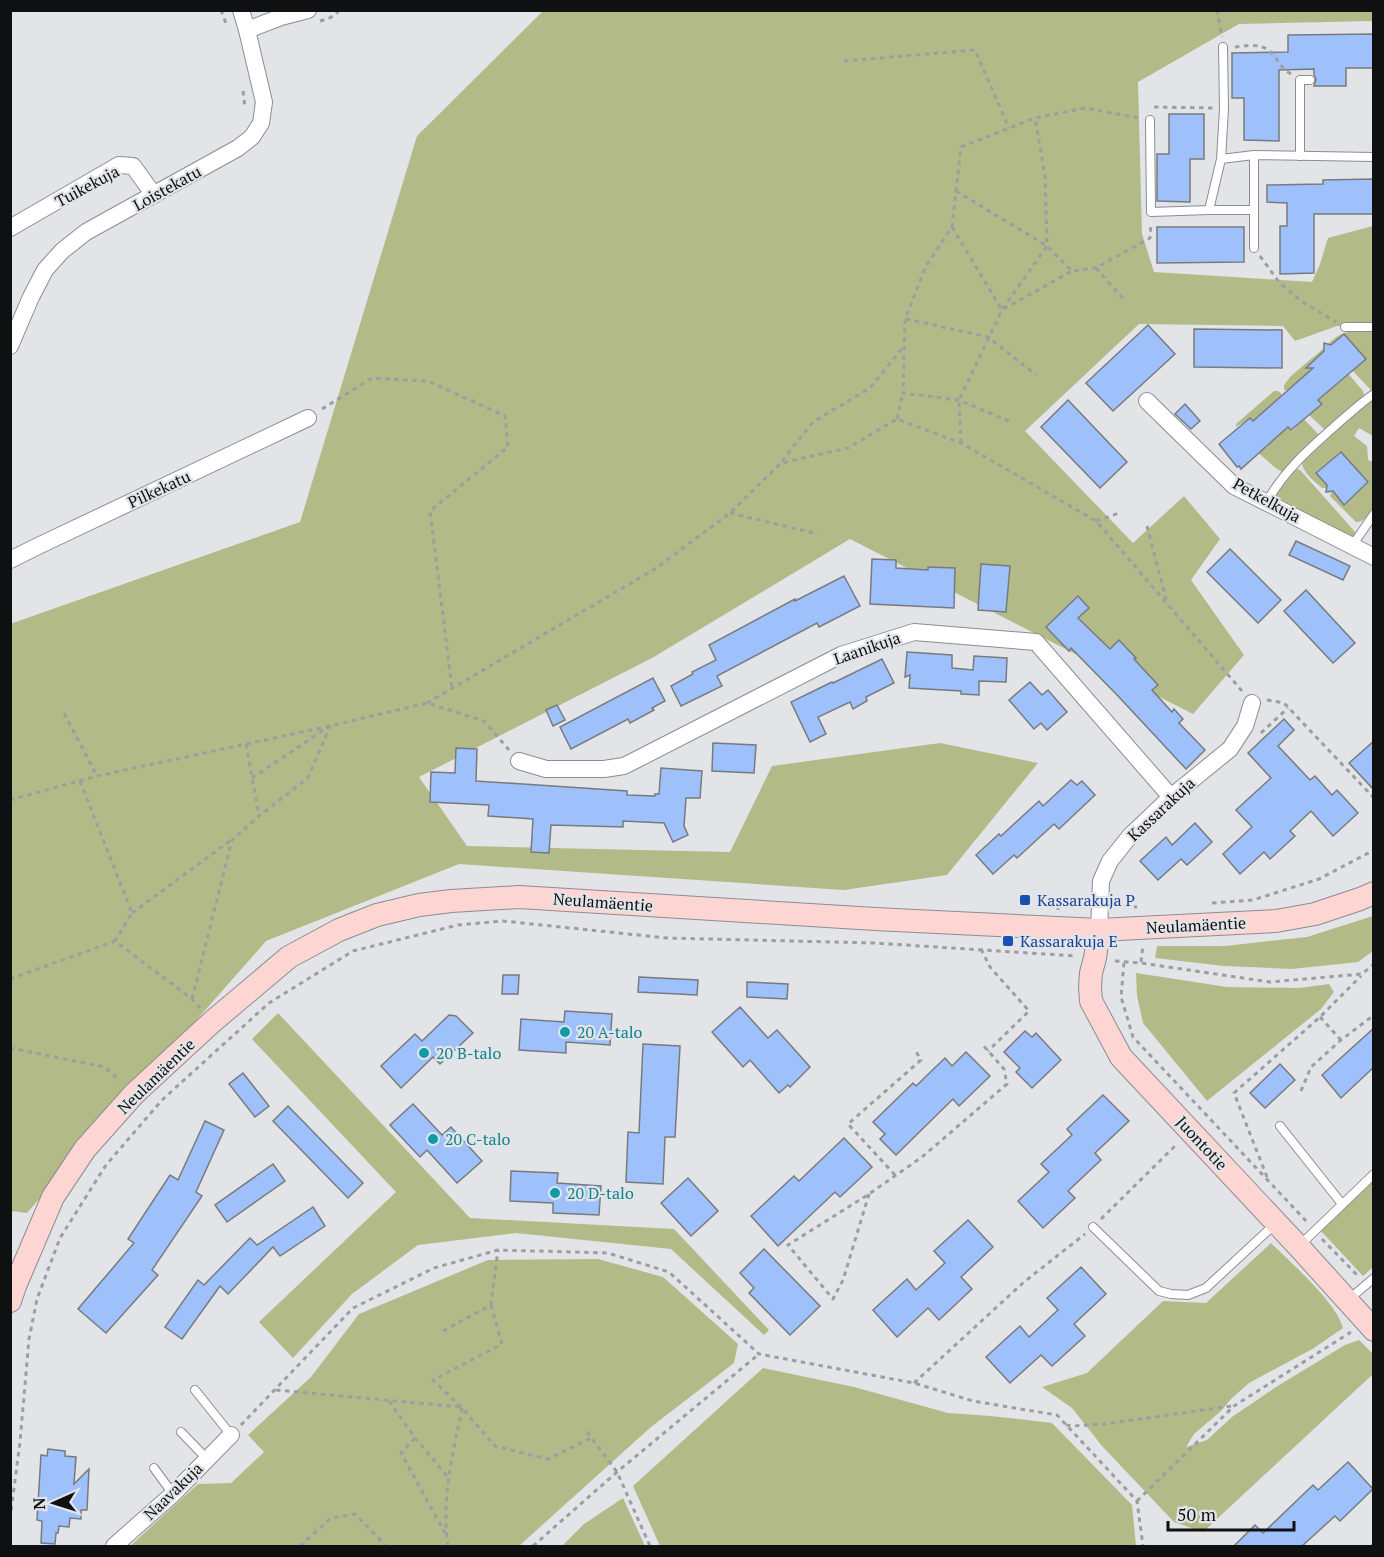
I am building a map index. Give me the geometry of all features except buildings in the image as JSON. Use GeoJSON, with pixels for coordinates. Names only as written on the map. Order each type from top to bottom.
{"type":"FeatureCollection","features":[{"type":"Feature","properties":{"kind":"street","name":"Loistekatu"},"geometry":{"type":"LineString","coordinates":[[10,346],[45,270],[62,251],[86,232],[238,148],[252,137],[261,123],[264,102],[241,10]]}},
{"type":"Feature","properties":{"kind":"street"},"geometry":{"type":"LineString","coordinates":[[247,30],[281,17],[313,16]]}},
{"type":"Feature","properties":{"kind":"street","name":"Tuikekuja"},"geometry":{"type":"LineString","coordinates":[[10,228],[119,165],[133,166],[154,195]]}},
{"type":"Feature","properties":{"kind":"street","name":"Petkelkuja"},"geometry":{"type":"LineString","coordinates":[[1147,401],[1234,486],[1374,557]]}},
{"type":"Feature","properties":{"kind":"street","name":"Pilkekatu"},"geometry":{"type":"LineString","coordinates":[[10,560],[308,418]]}},
{"type":"Feature","properties":{"kind":"street","name":"Laanikuja"},"geometry":{"type":"LineString","coordinates":[[519,761],[546,769],[604,769],[624,766],[841,655],[914,632],[1036,642],[1171,797]]}},
{"type":"Feature","properties":{"kind":"street","name":"Kassarakuja"},"geometry":{"type":"LineString","coordinates":[[1099,930],[1101,881],[1110,861],[1130,836],[1171,797],[1230,748],[1245,726],[1252,703]]}},
{"type":"Feature","properties":{"kind":"street","name":"Neulamäentie"},"geometry":{"type":"LineString","coordinates":[[10,1301],[53,1197],[85,1149],[134,1094],[212,1022],[289,957],[339,930],[377,915],[419,905],[519,897],[1099,930],[1276,921],[1315,914],[1374,893]]}},
{"type":"Feature","properties":{"kind":"street","name":"Juontotie"},"geometry":{"type":"LineString","coordinates":[[1099,930],[1091,973],[1091,1001],[1121,1057],[1276,1223],[1307,1239],[1348,1301],[1369,1325]]}},
{"type":"Feature","properties":{"kind":"street","name":"Naavakuja"},"geometry":{"type":"LineString","coordinates":[[114,1546],[172,1494],[231,1435]]}},
{"type":"Feature","properties":{"kind":"lane"},"geometry":{"type":"LineString","coordinates":[[1209,210],[1221,159],[1224,109],[1223,47]]}},
{"type":"Feature","properties":{"kind":"lane"},"geometry":{"type":"LineString","coordinates":[[1300,156],[1305,80]]}},
{"type":"Feature","properties":{"kind":"lane"},"geometry":{"type":"LineString","coordinates":[[1150,120],[1151,212],[1254,210]]}},
{"type":"Feature","properties":{"kind":"lane"},"geometry":{"type":"LineString","coordinates":[[1221,159],[1254,156],[1374,157]]}},
{"type":"Feature","properties":{"kind":"lane"},"geometry":{"type":"LineString","coordinates":[[1254,156],[1254,248]]}},
{"type":"Feature","properties":{"kind":"lane"},"geometry":{"type":"LineString","coordinates":[[1345,327],[1374,327]]}},
{"type":"Feature","properties":{"kind":"lane"},"geometry":{"type":"LineString","coordinates":[[1268,502],[1280,481],[1302,458],[1324,436],[1374,394]]}},
{"type":"Feature","properties":{"kind":"lane"},"geometry":{"type":"LineString","coordinates":[[1352,546],[1374,514]]}},
{"type":"Feature","properties":{"kind":"lane"},"geometry":{"type":"LineString","coordinates":[[1280,1126],[1341,1204]]}},
{"type":"Feature","properties":{"kind":"lane"},"geometry":{"type":"LineString","coordinates":[[1307,1239],[1374,1174]]}},
{"type":"Feature","properties":{"kind":"lane"},"geometry":{"type":"LineString","coordinates":[[1093,1227],[1159,1291],[1188,1295],[1206,1288],[1276,1223]]}},
{"type":"Feature","properties":{"kind":"lane"},"geometry":{"type":"LineString","coordinates":[[1348,1301],[1374,1278]]}},
{"type":"Feature","properties":{"kind":"lane"},"geometry":{"type":"LineString","coordinates":[[195,1390],[231,1435]]}},
{"type":"Feature","properties":{"kind":"lane"},"geometry":{"type":"LineString","coordinates":[[181,1432],[207,1459]]}},
{"type":"Feature","properties":{"kind":"lane"},"geometry":{"type":"LineString","coordinates":[[154,1468],[172,1494]]}},
{"type":"Feature","properties":{"kind":"path"},"geometry":{"type":"LineString","coordinates":[[313,16],[330,18],[339,10]]}},
{"type":"Feature","properties":{"kind":"path"},"geometry":{"type":"LineString","coordinates":[[1217,10],[1223,47],[1255,46],[1269,50],[1284,70],[1305,80]]}},
{"type":"Feature","properties":{"kind":"path"},"geometry":{"type":"LineString","coordinates":[[844,61],[975,50],[1009,128]]}},
{"type":"Feature","properties":{"kind":"path"},"geometry":{"type":"LineString","coordinates":[[781,463],[848,448],[897,419],[903,393],[905,319],[926,266],[952,226],[961,147],[1035,117],[1085,108],[1150,120],[1150,107],[1224,109]]}},
{"type":"Feature","properties":{"kind":"path"},"geometry":{"type":"LineString","coordinates":[[961,443],[959,400],[1002,310],[1047,246],[1045,175],[1035,117]]}},
{"type":"Feature","properties":{"kind":"path"},"geometry":{"type":"LineString","coordinates":[[956,191],[1047,246],[1072,271]]}},
{"type":"Feature","properties":{"kind":"path"},"geometry":{"type":"LineString","coordinates":[[1002,310],[1072,271],[1096,268],[1150,238],[1151,212]]}},
{"type":"Feature","properties":{"kind":"path"},"geometry":{"type":"LineString","coordinates":[[952,226],[1002,310]]}},
{"type":"Feature","properties":{"kind":"path"},"geometry":{"type":"LineString","coordinates":[[1254,248],[1279,282],[1301,301],[1345,327]]}},
{"type":"Feature","properties":{"kind":"path"},"geometry":{"type":"LineString","coordinates":[[1096,268],[1126,302]]}},
{"type":"Feature","properties":{"kind":"path"},"geometry":{"type":"LineString","coordinates":[[905,319],[988,338],[1036,375]]}},
{"type":"Feature","properties":{"kind":"path"},"geometry":{"type":"LineString","coordinates":[[10,800],[97,776],[427,703],[655,569],[730,513],[781,463],[813,422],[870,388],[906,344]]}},
{"type":"Feature","properties":{"kind":"path"},"geometry":{"type":"LineString","coordinates":[[308,418],[372,378],[428,381],[505,416],[508,447],[430,511],[452,688]]}},
{"type":"Feature","properties":{"kind":"path"},"geometry":{"type":"LineString","coordinates":[[903,393],[959,400],[1009,421]]}},
{"type":"Feature","properties":{"kind":"path"},"geometry":{"type":"LineString","coordinates":[[897,419],[961,443],[1096,522],[1252,703],[1269,699],[1284,703],[1374,798]]}},
{"type":"Feature","properties":{"kind":"path"},"geometry":{"type":"LineString","coordinates":[[730,513],[818,534]]}},
{"type":"Feature","properties":{"kind":"path"},"geometry":{"type":"LineString","coordinates":[[1096,522],[1119,513]]}},
{"type":"Feature","properties":{"kind":"path"},"geometry":{"type":"LineString","coordinates":[[1147,526],[1167,604]]}},
{"type":"Feature","properties":{"kind":"path"},"geometry":{"type":"LineString","coordinates":[[427,703],[484,722],[519,761]]}},
{"type":"Feature","properties":{"kind":"path"},"geometry":{"type":"LineString","coordinates":[[64,713],[97,776]]}},
{"type":"Feature","properties":{"kind":"path"},"geometry":{"type":"LineString","coordinates":[[252,778],[330,726]]}},
{"type":"Feature","properties":{"kind":"path"},"geometry":{"type":"LineString","coordinates":[[10,979],[115,941],[132,913],[232,840],[308,778],[330,726]]}},
{"type":"Feature","properties":{"kind":"path"},"geometry":{"type":"LineString","coordinates":[[246,744],[259,816]]}},
{"type":"Feature","properties":{"kind":"path"},"geometry":{"type":"LineString","coordinates":[[80,781],[132,913]]}},
{"type":"Feature","properties":{"kind":"path"},"geometry":{"type":"LineString","coordinates":[[192,999],[232,840]]}},
{"type":"Feature","properties":{"kind":"path"},"geometry":{"type":"LineString","coordinates":[[1210,903],[1253,900],[1319,879],[1374,850]]}},
{"type":"Feature","properties":{"kind":"path"},"geometry":{"type":"LineString","coordinates":[[1056,927],[1059,902],[1145,907]]}},
{"type":"Feature","properties":{"kind":"path"},"geometry":{"type":"LineString","coordinates":[[10,1519],[20,1442],[28,1339],[37,1299],[60,1238],[106,1165],[162,1100],[269,1003],[353,951],[458,925],[503,921],[667,938],[874,943],[1053,953],[1270,982],[1362,974]]}},
{"type":"Feature","properties":{"kind":"path"},"geometry":{"type":"LineString","coordinates":[[115,941],[192,999],[212,1022]]}},
{"type":"Feature","properties":{"kind":"path"},"geometry":{"type":"LineString","coordinates":[[981,949],[990,967],[1029,1011],[988,1051]]}},
{"type":"Feature","properties":{"kind":"path"},"geometry":{"type":"LineString","coordinates":[[1124,963],[1121,997],[1133,1036],[1268,1179],[1307,1239],[1366,1284]]}},
{"type":"Feature","properties":{"kind":"path"},"geometry":{"type":"LineString","coordinates":[[1268,1179],[1234,1093],[1320,1017],[1374,964]]}},
{"type":"Feature","properties":{"kind":"path"},"geometry":{"type":"LineString","coordinates":[[1301,1091],[1311,1067],[1374,1015]]}},
{"type":"Feature","properties":{"kind":"path"},"geometry":{"type":"LineString","coordinates":[[1320,1017],[1341,1041]]}},
{"type":"Feature","properties":{"kind":"path"},"geometry":{"type":"LineString","coordinates":[[869,1194],[843,1280],[833,1299],[788,1245],[869,1194],[922,1157],[1007,1084],[1004,1068],[982,1044]]}},
{"type":"Feature","properties":{"kind":"path"},"geometry":{"type":"LineString","coordinates":[[10,1048],[105,1067],[134,1094]]}},
{"type":"Feature","properties":{"kind":"path"},"geometry":{"type":"LineString","coordinates":[[895,1175],[848,1124],[921,1060],[914,1048]]}},
{"type":"Feature","properties":{"kind":"path"},"geometry":{"type":"LineString","coordinates":[[914,1383],[1024,1282],[1093,1227],[1179,1143]]}},
{"type":"Feature","properties":{"kind":"path"},"geometry":{"type":"LineString","coordinates":[[498,1250],[490,1305],[502,1344],[433,1380],[462,1408],[495,1446],[548,1459],[591,1438]]}},
{"type":"Feature","properties":{"kind":"path"},"geometry":{"type":"LineString","coordinates":[[231,1435],[353,1308],[434,1268],[498,1250],[608,1253],[669,1272],[759,1354],[914,1383],[974,1401],[1057,1415],[1137,1501],[1143,1546]]}},
{"type":"Feature","properties":{"kind":"path"},"geometry":{"type":"LineString","coordinates":[[443,1331],[490,1305]]}},
{"type":"Feature","properties":{"kind":"path"},"geometry":{"type":"LineString","coordinates":[[1137,1501],[1234,1406],[1349,1334],[1369,1325]]}},
{"type":"Feature","properties":{"kind":"path"},"geometry":{"type":"LineString","coordinates":[[533,1546],[617,1472],[759,1354]]}},
{"type":"Feature","properties":{"kind":"path"},"geometry":{"type":"LineString","coordinates":[[275,1390],[462,1408]]}},
{"type":"Feature","properties":{"kind":"path"},"geometry":{"type":"LineString","coordinates":[[389,1401],[448,1476]]}},
{"type":"Feature","properties":{"kind":"path"},"geometry":{"type":"LineString","coordinates":[[1066,1425],[1104,1424],[1234,1406]]}},
{"type":"Feature","properties":{"kind":"path"},"geometry":{"type":"LineString","coordinates":[[448,1546],[446,1534],[448,1476],[462,1408]]}},
{"type":"Feature","properties":{"kind":"path"},"geometry":{"type":"LineString","coordinates":[[586,1432],[617,1472],[650,1546]]}},
{"type":"Feature","properties":{"kind":"path"},"geometry":{"type":"LineString","coordinates":[[416,1438],[401,1453],[446,1534]]}},
{"type":"Feature","properties":{"kind":"path"},"geometry":{"type":"LineString","coordinates":[[300,1546],[331,1518],[355,1514],[385,1546]]}},
{"type":"Feature","properties":{"kind":"green space"},"geometry":{"type":"Polygon","coordinates":[[[543,11],[1373,11],[1373,21],[1239,24],[1138,82],[1142,234],[1154,272],[1312,282],[1328,238],[1373,226],[1373,325],[1337,326],[1295,341],[1283,326],[1139,324],[1025,431],[1133,543],[1184,496],[1220,539],[1191,580],[1244,655],[1193,714],[850,539],[652,658],[419,777],[467,846],[730,852],[772,766],[940,743],[1038,763],[947,875],[844,890],[459,864],[266,941],[27,1213],[11,1211],[10,624],[300,522],[417,136],[543,11]]]}},
{"type":"Feature","properties":{"kind":"green space"},"geometry":{"type":"Polygon","coordinates":[[[1373,330],[1373,390],[1371,390],[1350,368],[1363,355],[1344,335],[1331,345],[1328,344],[1344,333],[1373,330]]]}},
{"type":"Feature","properties":{"kind":"green space"},"geometry":{"type":"Polygon","coordinates":[[[1324,348],[1335,385],[1341,381],[1346,371],[1364,395],[1324,429],[1307,413],[1313,407],[1316,409],[1322,405],[1300,380],[1288,390],[1284,390],[1284,385],[1291,376],[1324,348]]]}},
{"type":"Feature","properties":{"kind":"green space"},"geometry":{"type":"Polygon","coordinates":[[[1274,391],[1281,393],[1281,396],[1269,408],[1288,428],[1292,431],[1297,426],[1295,423],[1302,417],[1319,435],[1283,472],[1256,451],[1263,445],[1266,448],[1271,442],[1250,418],[1236,427],[1236,424],[1274,391]]]}},
{"type":"Feature","properties":{"kind":"green space"},"geometry":{"type":"Polygon","coordinates":[[[1373,399],[1373,436],[1359,428],[1354,436],[1367,446],[1368,460],[1373,462],[1374,503],[1367,518],[1356,522],[1330,496],[1333,491],[1345,504],[1368,482],[1363,476],[1360,478],[1340,452],[1316,472],[1327,485],[1327,488],[1322,488],[1307,474],[1302,463],[1373,399]]]}},
{"type":"Feature","properties":{"kind":"green space"},"geometry":{"type":"Polygon","coordinates":[[[1298,469],[1356,533],[1355,536],[1352,537],[1276,497],[1293,470],[1298,469]]]}},
{"type":"Feature","properties":{"kind":"green space"},"geometry":{"type":"Polygon","coordinates":[[[1373,916],[1373,951],[1358,962],[1292,969],[1224,966],[1155,958],[1157,946],[1225,946],[1307,937],[1373,916]]]}},
{"type":"Feature","properties":{"kind":"green space"},"geometry":{"type":"Polygon","coordinates":[[[1136,973],[1227,987],[1299,988],[1329,984],[1334,992],[1321,1009],[1207,1101],[1143,1023],[1137,996],[1136,973]]]}},
{"type":"Feature","properties":{"kind":"green space"},"geometry":{"type":"Polygon","coordinates":[[[278,1013],[470,1218],[674,1229],[769,1330],[764,1335],[671,1249],[516,1233],[418,1245],[352,1294],[293,1358],[259,1322],[396,1192],[252,1039],[278,1013]]]}},
{"type":"Feature","properties":{"kind":"green space"},"geometry":{"type":"Polygon","coordinates":[[[1373,1180],[1373,1267],[1363,1276],[1321,1231],[1373,1180]]]}},
{"type":"Feature","properties":{"kind":"green space"},"geometry":{"type":"Polygon","coordinates":[[[1271,1243],[1323,1295],[1343,1328],[1314,1348],[1249,1383],[1194,1434],[1186,1447],[1207,1440],[1232,1417],[1345,1345],[1359,1340],[1373,1354],[1373,1374],[1203,1532],[1174,1522],[1102,1446],[1072,1408],[1042,1387],[1087,1373],[1163,1301],[1206,1303],[1271,1243]]]}},
{"type":"Feature","properties":{"kind":"green space"},"geometry":{"type":"Polygon","coordinates":[[[598,1259],[663,1277],[738,1344],[734,1363],[651,1427],[519,1546],[130,1546],[198,1484],[231,1483],[264,1452],[248,1435],[311,1377],[359,1314],[488,1260],[598,1259]]]}},
{"type":"Feature","properties":{"kind":"green space"},"geometry":{"type":"Polygon","coordinates":[[[763,1368],[854,1387],[948,1413],[1052,1423],[1132,1505],[1136,1546],[660,1546],[633,1486],[763,1368]]]}},
{"type":"Feature","properties":{"kind":"green space"},"geometry":{"type":"Polygon","coordinates":[[[623,1498],[645,1546],[562,1546],[584,1524],[623,1498]]]}},
{"type":"Feature","properties":{"kind":"place","name":"Kassarakuja P"},"geometry":{"type":"Point","coordinates":[1025,900]}},
{"type":"Feature","properties":{"kind":"place","name":"Kassarakuja E"},"geometry":{"type":"Point","coordinates":[1008,941]}},
{"type":"Feature","properties":{"kind":"place","name":"20 A-talo"},"geometry":{"type":"Point","coordinates":[565,1032]}},
{"type":"Feature","properties":{"kind":"place","name":"20 B-talo"},"geometry":{"type":"Point","coordinates":[424,1053]}},
{"type":"Feature","properties":{"kind":"place","name":"20 C-talo"},"geometry":{"type":"Point","coordinates":[433,1139]}},
{"type":"Feature","properties":{"kind":"place","name":"20 D-talo"},"geometry":{"type":"Point","coordinates":[555,1193]}}]}
